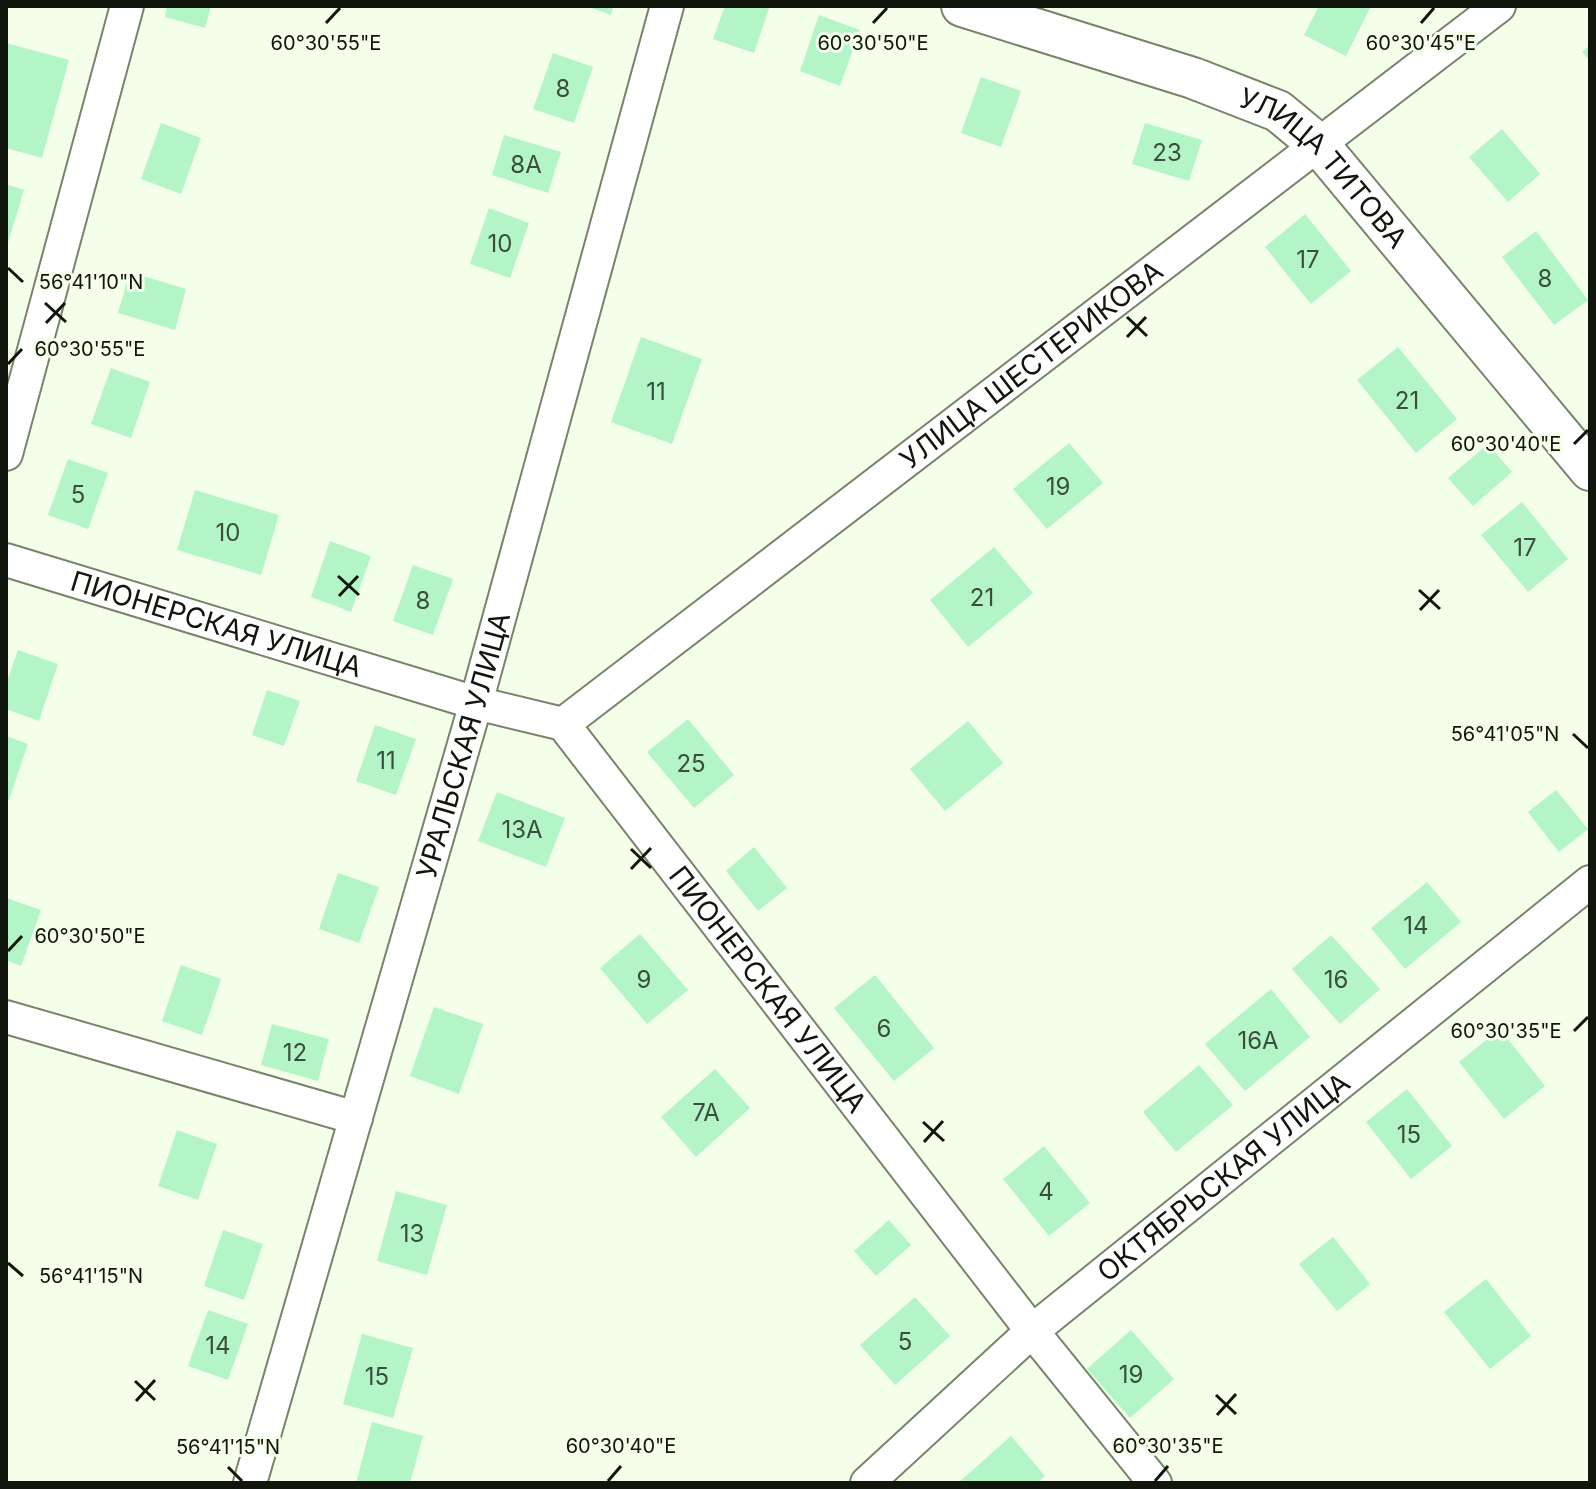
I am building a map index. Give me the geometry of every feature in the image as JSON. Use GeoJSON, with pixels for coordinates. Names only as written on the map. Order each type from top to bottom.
{"type":"FeatureCollection","features":[{"type":"Feature","properties":{"kind":"street"},"geometry":{"type":"LineString","coordinates":[[6,454],[127,6]]}},
{"type":"Feature","properties":{"kind":"street","name":"УРАЛЬСКАЯ УЛИЦА"},"geometry":{"type":"LineString","coordinates":[[250,1483],[476,703],[667,6]]}},
{"type":"Feature","properties":{"kind":"street","name":"УЛИЦА ТИТОВА"},"geometry":{"type":"LineString","coordinates":[[962,6],[1193,78],[1278,111],[1319,145],[1590,470]]}},
{"type":"Feature","properties":{"kind":"street","name":"УЛИЦА ШЕСТЕРИКОВА"},"geometry":{"type":"LineString","coordinates":[[563,724],[1499,6]]}},
{"type":"Feature","properties":{"kind":"street","name":"ПИОНЕРСКАЯ УЛИЦА"},"geometry":{"type":"LineString","coordinates":[[6,560],[476,703],[563,724],[1032,1331],[1155,1483]]}},
{"type":"Feature","properties":{"kind":"street","name":"ОКТЯБРЬСКАЯ УЛИЦА"},"geometry":{"type":"LineString","coordinates":[[867,1483],[1032,1331],[1590,882]]}},
{"type":"Feature","properties":{"kind":"street"},"geometry":{"type":"LineString","coordinates":[[6,1017],[356,1118]]}},
{"type":"Feature","properties":{"kind":"building"},"geometry":{"type":"Polygon","coordinates":[[[167,6],[211,6],[205,28],[165,17],[167,6]]]}},
{"type":"Feature","properties":{"kind":"building"},"geometry":{"type":"Polygon","coordinates":[[[586,6],[614,6],[611,15],[586,6]]]}},
{"type":"Feature","properties":{"kind":"building"},"geometry":{"type":"Polygon","coordinates":[[[725,6],[770,6],[754,53],[713,39],[725,6]]]}},
{"type":"Feature","properties":{"kind":"building"},"geometry":{"type":"Polygon","coordinates":[[[1319,6],[1371,6],[1346,56],[1304,35],[1319,6]]]}},
{"type":"Feature","properties":{"kind":"building"},"geometry":{"type":"Polygon","coordinates":[[[819,15],[860,30],[840,86],[800,71],[819,15]]]}},
{"type":"Feature","properties":{"kind":"building"},"geometry":{"type":"Polygon","coordinates":[[[6,43],[69,60],[42,158],[6,148],[6,43]]]}},
{"type":"Feature","properties":{"kind":"building"},"geometry":{"type":"Polygon","coordinates":[[[1590,45],[1590,61],[1582,52],[1590,45]]]}},
{"type":"Feature","properties":{"kind":"building"},"geometry":{"type":"Polygon","coordinates":[[[553,53],[593,67],[574,123],[533,109],[553,53]]]}},
{"type":"Feature","properties":{"kind":"building"},"geometry":{"type":"Polygon","coordinates":[[[981,77],[1021,91],[1001,147],[961,133],[981,77]]]}},
{"type":"Feature","properties":{"kind":"building"},"geometry":{"type":"Polygon","coordinates":[[[161,123],[201,138],[181,194],[141,179],[161,123]]]}},
{"type":"Feature","properties":{"kind":"building"},"geometry":{"type":"Polygon","coordinates":[[[1145,123],[1202,140],[1189,181],[1132,164],[1145,123]]]}},
{"type":"Feature","properties":{"kind":"building"},"geometry":{"type":"Polygon","coordinates":[[[1502,129],[1540,174],[1508,202],[1469,157],[1502,129]]]}},
{"type":"Feature","properties":{"kind":"building"},"geometry":{"type":"Polygon","coordinates":[[[504,135],[561,152],[548,193],[492,175],[504,135]]]}},
{"type":"Feature","properties":{"kind":"building"},"geometry":{"type":"Polygon","coordinates":[[[6,184],[24,190],[7,246],[6,245],[6,184]]]}},
{"type":"Feature","properties":{"kind":"building"},"geometry":{"type":"Polygon","coordinates":[[[489,208],[529,223],[510,278],[470,264],[489,208]]]}},
{"type":"Feature","properties":{"kind":"building"},"geometry":{"type":"Polygon","coordinates":[[[1305,214],[1351,271],[1311,304],[1265,247],[1305,214]]]}},
{"type":"Feature","properties":{"kind":"building"},"geometry":{"type":"Polygon","coordinates":[[[1536,231],[1588,300],[1554,325],[1502,257],[1536,231]]]}},
{"type":"Feature","properties":{"kind":"building"},"geometry":{"type":"Polygon","coordinates":[[[130,272],[186,289],[175,330],[118,313],[130,272]]]}},
{"type":"Feature","properties":{"kind":"building"},"geometry":{"type":"Polygon","coordinates":[[[641,337],[702,359],[672,444],[611,422],[641,337]]]}},
{"type":"Feature","properties":{"kind":"building"},"geometry":{"type":"Polygon","coordinates":[[[1398,347],[1457,419],[1416,453],[1357,380],[1398,347]]]}},
{"type":"Feature","properties":{"kind":"building"},"geometry":{"type":"Polygon","coordinates":[[[111,368],[150,382],[131,438],[91,424],[111,368]]]}},
{"type":"Feature","properties":{"kind":"building"},"geometry":{"type":"Polygon","coordinates":[[[1069,443],[1103,483],[1047,529],[1013,489],[1069,443]]]}},
{"type":"Feature","properties":{"kind":"building"},"geometry":{"type":"Polygon","coordinates":[[[1488,444],[1512,472],[1473,506],[1448,478],[1488,444]]]}},
{"type":"Feature","properties":{"kind":"building"},"geometry":{"type":"Polygon","coordinates":[[[68,459],[108,473],[88,529],[48,515],[68,459]]]}},
{"type":"Feature","properties":{"kind":"building"},"geometry":{"type":"Polygon","coordinates":[[[195,490],[279,515],[261,575],[177,550],[195,490]]]}},
{"type":"Feature","properties":{"kind":"building"},"geometry":{"type":"Polygon","coordinates":[[[1522,502],[1568,559],[1528,592],[1481,535],[1522,502]]]}},
{"type":"Feature","properties":{"kind":"building"},"geometry":{"type":"Polygon","coordinates":[[[330,541],[371,556],[351,612],[311,597],[330,541]]]}},
{"type":"Feature","properties":{"kind":"building"},"geometry":{"type":"Polygon","coordinates":[[[994,547],[1033,593],[968,647],[930,600],[994,547]]]}},
{"type":"Feature","properties":{"kind":"building"},"geometry":{"type":"Polygon","coordinates":[[[413,565],[453,579],[433,635],[393,621],[413,565]]]}},
{"type":"Feature","properties":{"kind":"building"},"geometry":{"type":"Polygon","coordinates":[[[18,650],[58,664],[39,721],[6,709],[6,684],[18,650]]]}},
{"type":"Feature","properties":{"kind":"building"},"geometry":{"type":"Polygon","coordinates":[[[267,690],[300,701],[284,746],[252,735],[267,690]]]}},
{"type":"Feature","properties":{"kind":"building"},"geometry":{"type":"Polygon","coordinates":[[[688,719],[734,775],[694,808],[647,752],[688,719]]]}},
{"type":"Feature","properties":{"kind":"building"},"geometry":{"type":"Polygon","coordinates":[[[968,721],[1003,763],[945,811],[910,769],[968,721]]]}},
{"type":"Feature","properties":{"kind":"building"},"geometry":{"type":"Polygon","coordinates":[[[375,725],[416,739],[396,795],[356,781],[375,725]]]}},
{"type":"Feature","properties":{"kind":"building"},"geometry":{"type":"Polygon","coordinates":[[[6,736],[28,744],[9,800],[6,799],[6,736]]]}},
{"type":"Feature","properties":{"kind":"building"},"geometry":{"type":"Polygon","coordinates":[[[1556,790],[1588,829],[1559,852],[1528,812],[1556,790]]]}},
{"type":"Feature","properties":{"kind":"building"},"geometry":{"type":"Polygon","coordinates":[[[497,792],[565,818],[546,867],[478,841],[497,792]]]}},
{"type":"Feature","properties":{"kind":"building"},"geometry":{"type":"Polygon","coordinates":[[[754,847],[787,888],[758,911],[726,871],[754,847]]]}},
{"type":"Feature","properties":{"kind":"building"},"geometry":{"type":"Polygon","coordinates":[[[338,873],[379,887],[359,943],[319,929],[338,873]]]}},
{"type":"Feature","properties":{"kind":"building"},"geometry":{"type":"Polygon","coordinates":[[[1427,882],[1461,922],[1405,969],[1371,928],[1427,882]]]}},
{"type":"Feature","properties":{"kind":"building"},"geometry":{"type":"Polygon","coordinates":[[[6,898],[41,910],[21,966],[6,960],[6,898]]]}},
{"type":"Feature","properties":{"kind":"building"},"geometry":{"type":"Polygon","coordinates":[[[640,934],[688,990],[647,1024],[600,968],[640,934]]]}},
{"type":"Feature","properties":{"kind":"building"},"geometry":{"type":"Polygon","coordinates":[[[1331,935],[1380,989],[1340,1024],[1292,969],[1331,935]]]}},
{"type":"Feature","properties":{"kind":"building"},"geometry":{"type":"Polygon","coordinates":[[[181,965],[221,979],[202,1035],[162,1021],[181,965]]]}},
{"type":"Feature","properties":{"kind":"building"},"geometry":{"type":"Polygon","coordinates":[[[875,975],[934,1048],[894,1081],[834,1008],[875,975]]]}},
{"type":"Feature","properties":{"kind":"building"},"geometry":{"type":"Polygon","coordinates":[[[1271,989],[1310,1037],[1245,1091],[1205,1044],[1271,989]]]}},
{"type":"Feature","properties":{"kind":"building"},"geometry":{"type":"Polygon","coordinates":[[[434,1007],[483,1024],[459,1094],[410,1076],[434,1007]]]}},
{"type":"Feature","properties":{"kind":"building"},"geometry":{"type":"Polygon","coordinates":[[[272,1024],[329,1039],[318,1081],[261,1065],[272,1024]]]}},
{"type":"Feature","properties":{"kind":"building"},"geometry":{"type":"Polygon","coordinates":[[[1500,1029],[1545,1086],[1504,1119],[1459,1062],[1500,1029]]]}},
{"type":"Feature","properties":{"kind":"building"},"geometry":{"type":"Polygon","coordinates":[[[1199,1065],[1233,1105],[1176,1152],[1143,1112],[1199,1065]]]}},
{"type":"Feature","properties":{"kind":"building"},"geometry":{"type":"Polygon","coordinates":[[[715,1069],[750,1108],[696,1157],[661,1117],[715,1069]]]}},
{"type":"Feature","properties":{"kind":"building"},"geometry":{"type":"Polygon","coordinates":[[[1407,1089],[1452,1146],[1411,1179],[1366,1122],[1407,1089]]]}},
{"type":"Feature","properties":{"kind":"building"},"geometry":{"type":"Polygon","coordinates":[[[177,1130],[217,1144],[198,1200],[158,1186],[177,1130]]]}},
{"type":"Feature","properties":{"kind":"building"},"geometry":{"type":"Polygon","coordinates":[[[1044,1146],[1090,1203],[1049,1236],[1003,1179],[1044,1146]]]}},
{"type":"Feature","properties":{"kind":"building"},"geometry":{"type":"Polygon","coordinates":[[[396,1191],[447,1205],[427,1275],[377,1261],[396,1191]]]}},
{"type":"Feature","properties":{"kind":"building"},"geometry":{"type":"Polygon","coordinates":[[[889,1220],[911,1245],[876,1276],[854,1251],[889,1220]]]}},
{"type":"Feature","properties":{"kind":"building"},"geometry":{"type":"Polygon","coordinates":[[[223,1230],[263,1244],[244,1300],[204,1286],[223,1230]]]}},
{"type":"Feature","properties":{"kind":"building"},"geometry":{"type":"Polygon","coordinates":[[[1333,1237],[1370,1284],[1337,1311],[1299,1264],[1333,1237]]]}},
{"type":"Feature","properties":{"kind":"building"},"geometry":{"type":"Polygon","coordinates":[[[1486,1279],[1531,1336],[1490,1369],[1444,1312],[1486,1279]]]}},
{"type":"Feature","properties":{"kind":"building"},"geometry":{"type":"Polygon","coordinates":[[[915,1297],[950,1336],[895,1385],[860,1345],[915,1297]]]}},
{"type":"Feature","properties":{"kind":"building"},"geometry":{"type":"Polygon","coordinates":[[[208,1310],[248,1324],[228,1380],[188,1366],[208,1310]]]}},
{"type":"Feature","properties":{"kind":"building"},"geometry":{"type":"Polygon","coordinates":[[[1131,1330],[1174,1379],[1130,1418],[1087,1369],[1131,1330]]]}},
{"type":"Feature","properties":{"kind":"building"},"geometry":{"type":"Polygon","coordinates":[[[362,1334],[413,1348],[393,1418],[343,1404],[362,1334]]]}},
{"type":"Feature","properties":{"kind":"building"},"geometry":{"type":"Polygon","coordinates":[[[372,1422],[423,1436],[410,1483],[356,1483],[372,1422]]]}},
{"type":"Feature","properties":{"kind":"building"},"geometry":{"type":"Polygon","coordinates":[[[1011,1436],[1045,1476],[1037,1483],[958,1483],[1011,1436]]]}}]}
